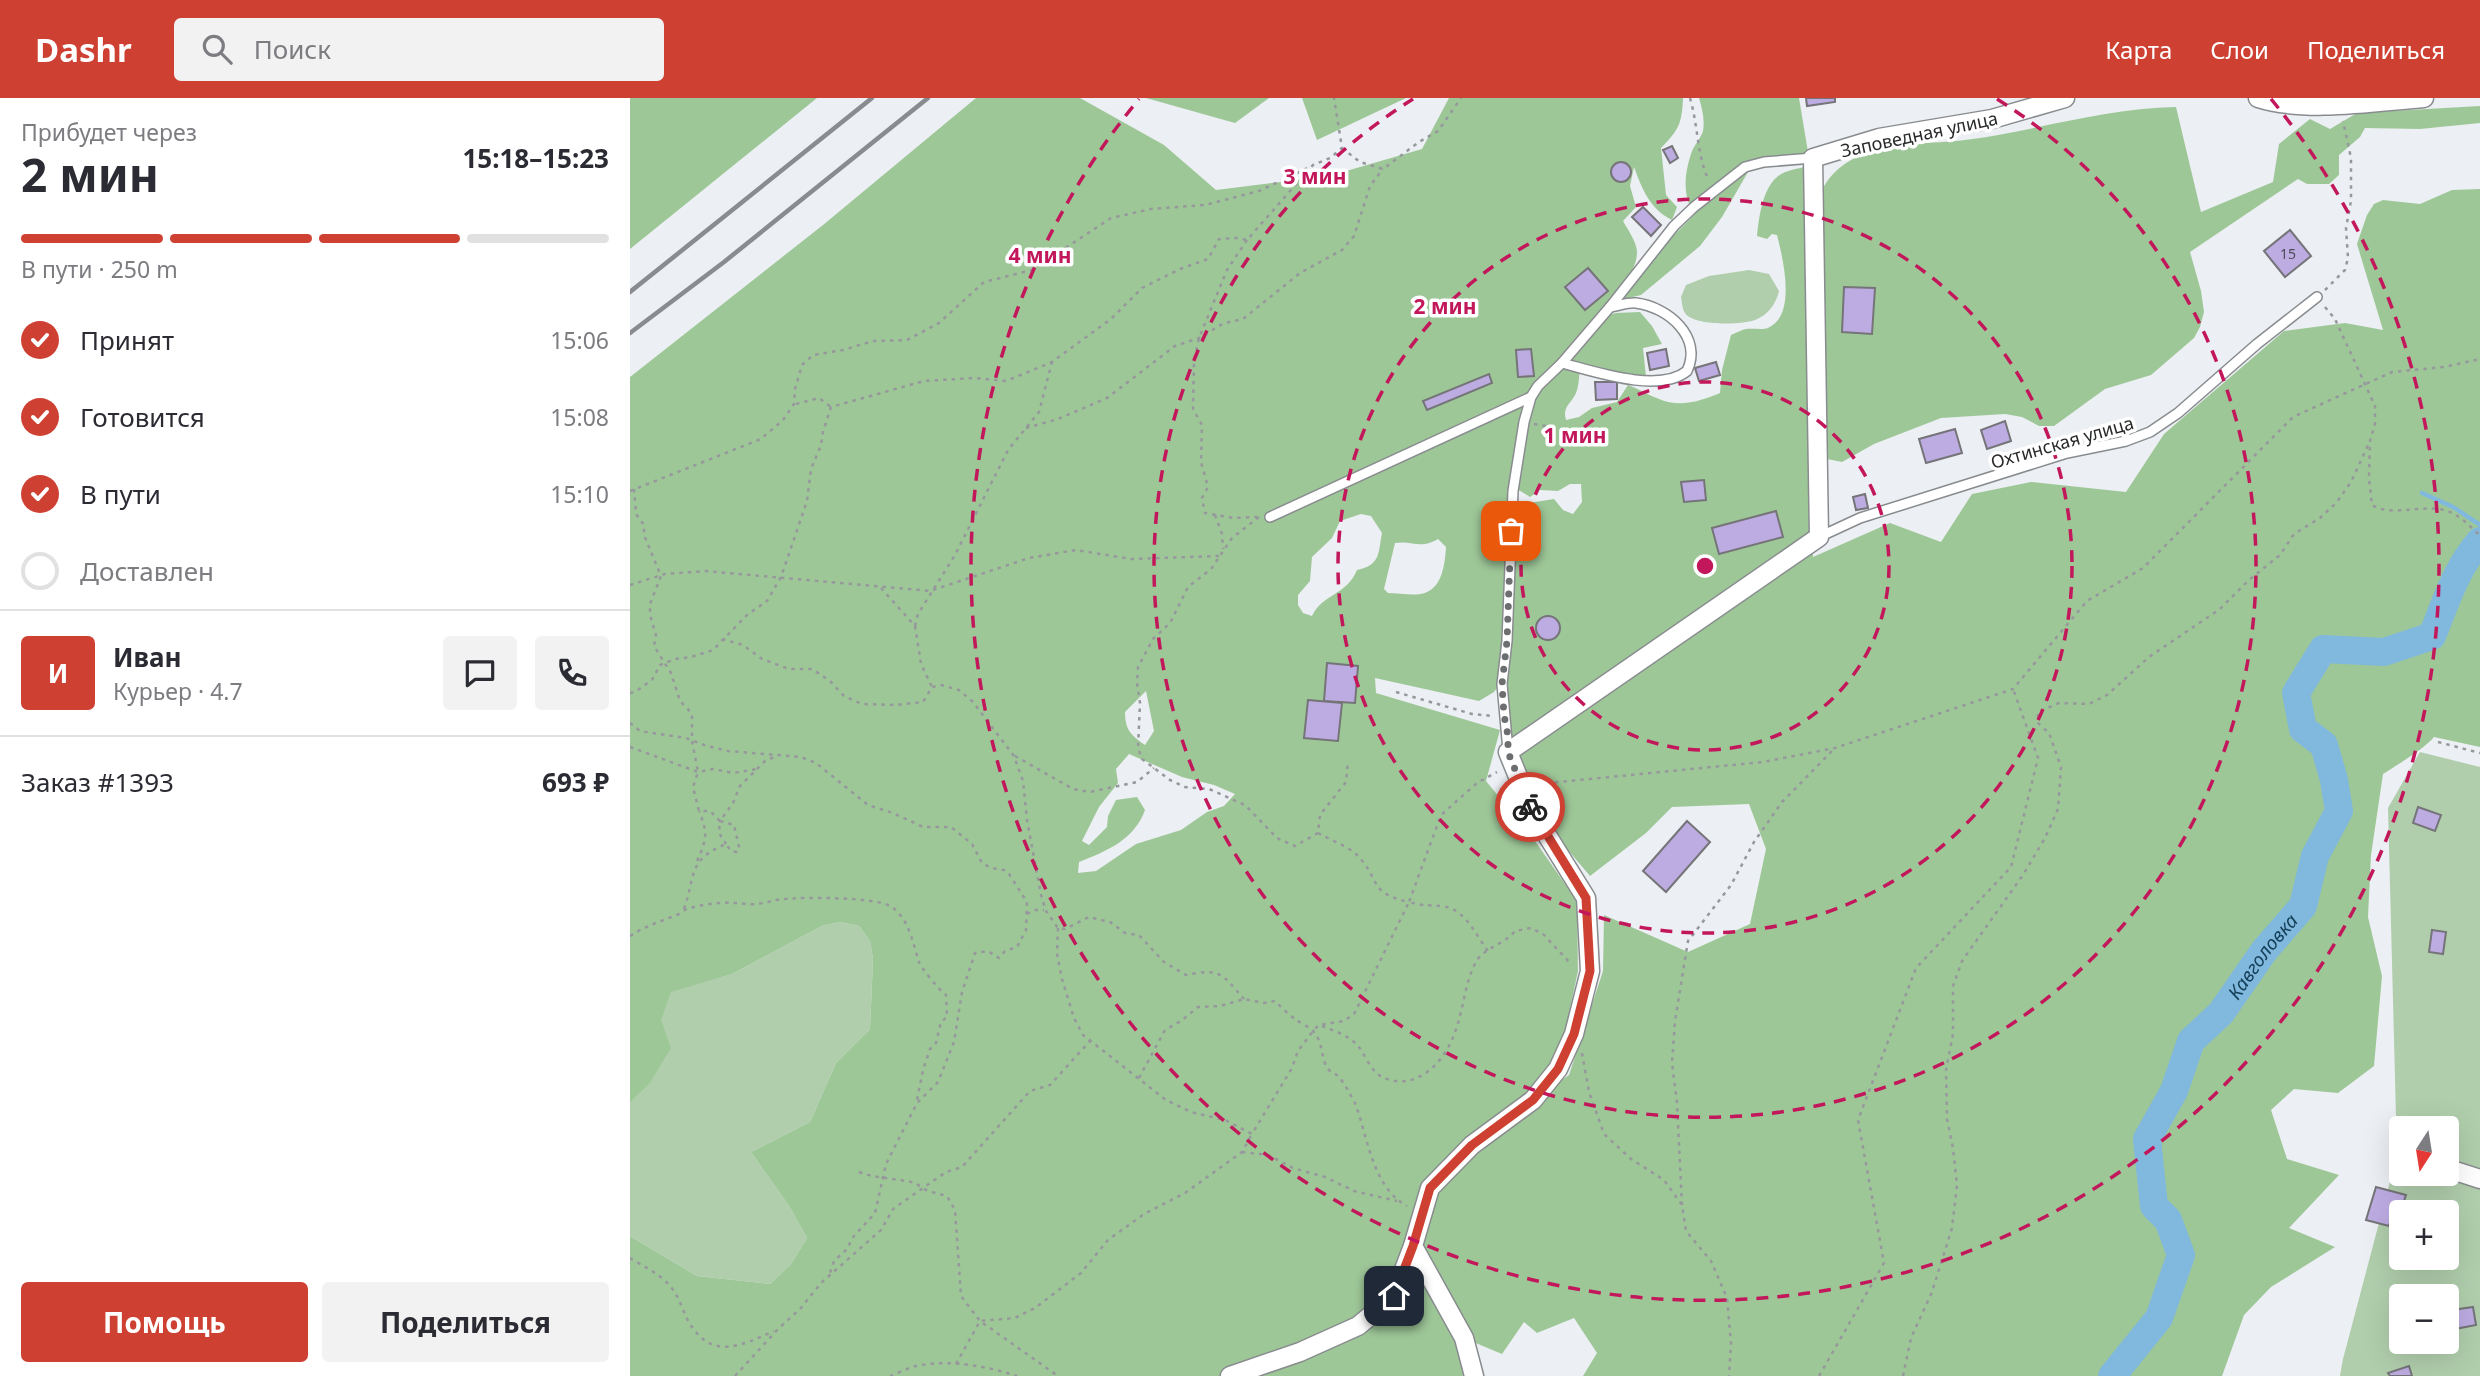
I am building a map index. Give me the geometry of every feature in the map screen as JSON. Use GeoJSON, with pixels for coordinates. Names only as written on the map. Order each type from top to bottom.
{"type":"FeatureCollection","features":[{"type":"Feature","properties":{"kind":"street","name":"Заповедная улица"},"geometry":{"type":"LineString","coordinates":[[1813,158],[1879,138],[1992,119],[2065,98]]}},
{"type":"Feature","properties":{"kind":"street"},"geometry":{"type":"LineString","coordinates":[[2258,98],[2278,104],[2342,104],[2424,98]]}},
{"type":"Feature","properties":{"kind":"street"},"geometry":{"type":"LineString","coordinates":[[1230,1376],[1300,1352],[1358,1326],[1394,1296],[1413,1246],[1430,1188],[1472,1145],[1533,1100],[1558,1069],[1574,1034],[1590,971],[1586,898],[1532,811],[1511,758],[1819,537],[1813,158]]}},
{"type":"Feature","properties":{"kind":"street"},"geometry":{"type":"LineString","coordinates":[[2459,1173],[2480,1180]]}},
{"type":"Feature","properties":{"kind":"street"},"geometry":{"type":"LineString","coordinates":[[1413,1246],[1464,1338],[1474,1376]]}},
{"type":"Feature","properties":{"kind":"lane"},"geometry":{"type":"LineString","coordinates":[[1511,758],[1502,684],[1507,641],[1513,491],[1524,422],[1531,397],[1610,307],[1674,226],[1713,190],[1737,172],[1755,163],[1813,158]]}},
{"type":"Feature","properties":{"kind":"lane","name":"Охтинская улица"},"geometry":{"type":"LineString","coordinates":[[1819,537],[1860,518],[2067,453],[2126,441],[2151,432],[2178,413],[2257,344],[2317,297]]}},
{"type":"Feature","properties":{"kind":"lane"},"geometry":{"type":"LineString","coordinates":[[1562,363],[1611,375],[1648,380],[1671,379],[1686,371],[1690,359],[1688,339],[1675,319],[1658,309],[1636,303],[1610,307]]}},
{"type":"Feature","properties":{"kind":"lane"},"geometry":{"type":"LineString","coordinates":[[1270,517],[1531,397]]}},
{"type":"Feature","properties":{"kind":"path"},"geometry":{"type":"LineString","coordinates":[[1335,98],[1342,148],[1360,162],[1383,169]]}},
{"type":"Feature","properties":{"kind":"path"},"geometry":{"type":"LineString","coordinates":[[1026,428],[1058,419],[1107,398],[1175,346],[1199,338],[1224,323],[1243,319],[1300,273],[1342,250],[1354,236],[1370,186],[1383,169],[1438,131],[1461,98]]}},
{"type":"Feature","properties":{"kind":"path"},"geometry":{"type":"LineString","coordinates":[[1690,98],[1697,121],[1702,164],[1713,190]]}},
{"type":"Feature","properties":{"kind":"path"},"geometry":{"type":"LineString","coordinates":[[1903,1376],[1911,1338],[1932,1292],[1952,1228],[1957,1185],[1947,1119],[1946,1070],[1953,1034],[1953,986],[1962,961],[2023,875],[2045,838],[2057,809],[2060,767],[2049,733],[2038,723],[2038,712],[2059,703],[2089,704],[2107,695],[2149,657],[2220,609],[2249,580],[2280,555],[2294,534],[2320,518],[2337,502],[2351,482],[2370,441],[2375,424],[2375,406],[2335,319],[2317,297],[2345,270],[2347,258],[2346,228],[2351,201],[2351,158],[2343,123],[2342,104]]}},
{"type":"Feature","properties":{"kind":"path"},"geometry":{"type":"LineString","coordinates":[[630,936],[671,915],[680,914],[684,909],[706,832],[693,787],[698,772],[692,741],[692,716],[680,701],[671,673],[654,646],[656,635],[650,615],[653,592],[661,576],[644,535],[644,525],[636,514],[632,490],[761,439],[783,420],[794,404],[802,365],[813,355],[873,341],[907,340],[939,323],[984,282],[1032,270],[1111,218],[1152,209],[1205,205],[1259,191],[1330,158],[1342,148]]}},
{"type":"Feature","properties":{"kind":"path"},"geometry":{"type":"LineString","coordinates":[[1270,517],[1234,518],[1205,513],[1202,498],[1208,487],[1201,462],[1202,425],[1193,410],[1194,362],[1199,338],[1227,270],[1247,240],[1313,165]]}},
{"type":"Feature","properties":{"kind":"path"},"geometry":{"type":"LineString","coordinates":[[831,407],[924,381],[974,378],[1006,380],[1052,362],[1111,319],[1142,288],[1208,258],[1219,239],[1236,237],[1247,240]]}},
{"type":"Feature","properties":{"kind":"path"},"geometry":{"type":"LineString","coordinates":[[1522,785],[1763,762],[1835,748],[2013,689],[2087,601],[2143,568],[2293,417],[2392,372],[2444,367],[2480,359]]}},
{"type":"Feature","properties":{"kind":"path"},"geometry":{"type":"LineString","coordinates":[[932,687],[921,664],[915,626],[918,614],[955,555],[1008,450],[1039,412],[1052,362]]}},
{"type":"Feature","properties":{"kind":"path"},"geometry":{"type":"LineString","coordinates":[[794,404],[818,398],[831,407]]}},
{"type":"Feature","properties":{"kind":"path"},"geometry":{"type":"LineString","coordinates":[[630,693],[652,680],[660,665],[713,650],[747,615],[767,601],[781,577],[807,501],[811,469],[821,445],[822,432],[831,407]]}},
{"type":"Feature","properties":{"kind":"path"},"geometry":{"type":"LineString","coordinates":[[2370,441],[2372,505],[2395,511],[2417,508],[2452,512],[2479,535]]}},
{"type":"Feature","properties":{"kind":"path"},"geometry":{"type":"LineString","coordinates":[[1215,515],[1222,534],[1223,551]]}},
{"type":"Feature","properties":{"kind":"path"},"geometry":{"type":"LineString","coordinates":[[1259,517],[1232,538],[1211,569],[1188,587],[1170,624],[1153,639],[1138,667],[1138,748],[1142,759],[1170,780],[1185,787],[1209,789],[1245,804],[1277,838],[1295,846],[1318,833]]}},
{"type":"Feature","properties":{"kind":"path"},"geometry":{"type":"LineString","coordinates":[[630,585],[661,576],[706,570],[930,591],[1028,558],[1076,550],[1131,559],[1219,556]]}},
{"type":"Feature","properties":{"kind":"path"},"geometry":{"type":"LineString","coordinates":[[881,588],[915,626]]}},
{"type":"Feature","properties":{"kind":"path"},"geometry":{"type":"LineString","coordinates":[[722,639],[743,645],[762,659],[789,670],[812,669],[830,681],[844,696],[862,704],[923,702],[932,687],[941,685],[959,690],[973,702],[1014,756],[1023,781],[1037,876],[1046,911],[1059,928],[1057,954],[1062,979],[1074,1018],[1083,1035],[1166,1100],[1191,1112],[1241,1126],[1252,1134]]}},
{"type":"Feature","properties":{"kind":"path"},"geometry":{"type":"LineString","coordinates":[[1819,1376],[1884,1263],[1858,1120],[1916,968],[2011,867],[2038,758],[2013,689]]}},
{"type":"Feature","properties":{"kind":"path"},"geometry":{"type":"LineString","coordinates":[[1396,692],[1472,714],[1504,715]]}},
{"type":"Feature","properties":{"kind":"path"},"geometry":{"type":"LineString","coordinates":[[630,723],[640,730],[728,751],[801,757],[816,763],[868,805],[923,827],[951,827],[972,844],[982,863],[1009,874],[1027,902],[1026,930],[1017,947],[1005,951],[999,958],[988,951],[975,953],[962,992],[954,1042],[938,1082],[917,1104],[886,1164],[875,1213],[834,1261],[829,1276]]}},
{"type":"Feature","properties":{"kind":"path"},"geometry":{"type":"LineString","coordinates":[[2438,742],[2480,753]]}},
{"type":"Feature","properties":{"kind":"path"},"geometry":{"type":"LineString","coordinates":[[630,747],[698,772],[712,769],[741,772],[759,769]]}},
{"type":"Feature","properties":{"kind":"path"},"geometry":{"type":"LineString","coordinates":[[1729,1376],[1731,1343],[1727,1298],[1711,1261],[1686,1231],[1682,1205],[1677,1103],[1672,1063],[1675,1021],[1688,941],[1731,885],[1754,842],[1782,802],[1835,748]]}},
{"type":"Feature","properties":{"kind":"path"},"geometry":{"type":"LineString","coordinates":[[699,811],[710,811],[720,821],[734,825],[739,847],[737,852],[731,851],[719,833],[720,821],[733,803],[740,786],[765,761],[777,755]]}},
{"type":"Feature","properties":{"kind":"path"},"geometry":{"type":"LineString","coordinates":[[1014,756],[1073,789],[1090,792],[1137,782],[1154,768]]}},
{"type":"Feature","properties":{"kind":"path"},"geometry":{"type":"LineString","coordinates":[[980,1321],[1015,1318],[1034,1308],[1081,1273],[1108,1240],[1144,1214],[1185,1193],[1242,1152],[1292,1068],[1298,1051],[1313,1031],[1319,1025],[1344,1021],[1354,1014],[1409,902],[1441,814],[1511,758]]}},
{"type":"Feature","properties":{"kind":"path"},"geometry":{"type":"LineString","coordinates":[[1318,833],[1320,815],[1346,782],[1348,761]]}},
{"type":"Feature","properties":{"kind":"path"},"geometry":{"type":"LineString","coordinates":[[1318,833],[1356,854],[1378,890],[1391,898],[1428,908],[1443,906],[1460,912],[1488,951]]}},
{"type":"Feature","properties":{"kind":"path"},"geometry":{"type":"LineString","coordinates":[[697,862],[715,848],[726,844]]}},
{"type":"Feature","properties":{"kind":"path"},"geometry":{"type":"LineString","coordinates":[[684,909],[709,904],[733,902],[754,905],[794,899],[880,902],[892,907],[912,935],[919,964],[936,988],[946,995],[947,1017],[941,1022],[936,1043],[930,1049],[917,1104]]}},
{"type":"Feature","properties":{"kind":"path"},"geometry":{"type":"LineString","coordinates":[[1027,914],[1034,910],[1046,911]]}},
{"type":"Feature","properties":{"kind":"path"},"geometry":{"type":"LineString","coordinates":[[1059,928],[1065,929],[1089,917],[1110,922],[1125,933],[1139,935],[1164,962],[1186,975],[1210,971],[1219,973],[1244,999]]}},
{"type":"Feature","properties":{"kind":"path"},"geometry":{"type":"LineString","coordinates":[[1319,1025],[1340,1032],[1358,1046],[1380,1076],[1400,1082],[1418,1079],[1432,1070],[1447,1050],[1455,1032],[1471,973],[1479,957],[1509,940],[1515,932],[1531,928],[1544,933],[1570,960],[1585,993]]}},
{"type":"Feature","properties":{"kind":"path"},"geometry":{"type":"LineString","coordinates":[[1138,1079],[1165,1030],[1198,1007],[1220,1006],[1244,999],[1264,1003],[1275,1001],[1294,1019],[1313,1031],[1330,1072],[1338,1076],[1354,1102],[1370,1146],[1374,1166],[1385,1186],[1399,1202]]}},
{"type":"Feature","properties":{"kind":"path"},"geometry":{"type":"LineString","coordinates":[[1574,1034],[1585,1058],[1589,1092],[1604,1134],[1631,1159],[1664,1180],[1682,1205]]}},
{"type":"Feature","properties":{"kind":"path"},"geometry":{"type":"LineString","coordinates":[[735,1376],[829,1276],[881,1230],[893,1209],[946,1172],[962,1167],[1030,1091],[1050,1085],[1090,1041]]}},
{"type":"Feature","properties":{"kind":"path"},"geometry":{"type":"LineString","coordinates":[[1242,1152],[1268,1155],[1293,1168],[1325,1177],[1354,1191],[1399,1202],[1410,1208]]}},
{"type":"Feature","properties":{"kind":"path"},"geometry":{"type":"LineString","coordinates":[[859,1172],[915,1183],[923,1189],[947,1196],[955,1210],[961,1296],[980,1321],[1058,1376]]}},
{"type":"Feature","properties":{"kind":"path"},"geometry":{"type":"LineString","coordinates":[[630,1258],[669,1284],[690,1323],[704,1341],[723,1348],[746,1343],[778,1329]]}},
{"type":"Feature","properties":{"kind":"path"},"geometry":{"type":"LineString","coordinates":[[956,1364],[980,1321]]}},
{"type":"Feature","properties":{"kind":"path"},"geometry":{"type":"LineString","coordinates":[[890,1376],[917,1366],[956,1364],[988,1366],[1017,1376]]}},
{"type":"Feature","properties":{"kind":"green space"},"geometry":{"type":"Polygon","coordinates":[[[630,98],[817,98],[630,249],[630,98]]]}},
{"type":"Feature","properties":{"kind":"green space"},"geometry":{"type":"Polygon","coordinates":[[[976,98],[1080,98],[1164,145],[1216,190],[1329,176],[1422,149],[1449,98],[1683,98],[1678,126],[1661,148],[1666,195],[1677,207],[1672,220],[1652,204],[1634,167],[1630,186],[1636,207],[1623,221],[1635,243],[1636,260],[1622,287],[1596,318],[1616,313],[1640,312],[1652,326],[1662,344],[1643,348],[1646,377],[1618,374],[1570,361],[1566,356],[1534,388],[1522,412],[1510,482],[1505,642],[1500,684],[1494,692],[1479,701],[1375,678],[1376,693],[1500,730],[1486,781],[1535,841],[1577,901],[1578,971],[1564,1037],[1534,1099],[1569,1075],[1603,971],[1604,915],[1688,952],[1750,924],[1766,849],[1749,804],[1672,807],[1646,833],[1590,876],[1546,824],[1511,753],[1513,739],[1503,684],[1509,642],[1516,505],[1554,499],[1563,510],[1573,514],[1582,502],[1581,484],[1570,484],[1558,491],[1540,490],[1530,497],[1517,489],[1534,398],[1539,387],[1562,363],[1580,368],[1577,390],[1565,412],[1566,420],[1579,417],[1592,408],[1617,402],[1628,385],[1675,403],[1698,401],[1720,393],[1722,370],[1731,335],[1746,329],[1768,328],[1777,321],[1785,299],[1786,286],[1777,235],[1772,234],[1767,239],[1757,236],[1760,213],[1768,189],[1780,175],[1808,166],[1813,557],[1890,523],[1941,542],[1972,494],[2031,482],[2126,492],[2164,434],[2284,331],[2345,323],[2383,330],[2357,244],[2367,215],[2374,204],[2383,200],[2420,204],[2452,190],[2480,189],[2480,747],[2434,737],[2417,752],[2383,774],[2371,855],[2368,917],[2382,976],[2374,1066],[2338,1093],[2294,1089],[2271,1110],[2287,1159],[2339,1175],[2289,1228],[2335,1247],[2271,1287],[2244,1315],[2222,1376],[1583,1376],[1597,1353],[1574,1318],[1537,1333],[1524,1322],[1502,1354],[1466,1339],[1415,1244],[1423,1213],[1412,1246],[1463,1339],[1461,1350],[1467,1376],[630,1376],[630,1236],[697,1276],[770,1284],[791,1264],[807,1238],[789,1206],[751,1152],[810,1122],[836,1063],[870,1029],[873,959],[870,941],[859,926],[840,922],[822,926],[732,974],[671,992],[661,1020],[671,1048],[649,1084],[630,1102],[630,377],[823,225],[976,98]],[[1361,514],[1340,521],[1332,538],[1312,557],[1310,581],[1298,595],[1298,605],[1303,613],[1312,616],[1322,603],[1347,585],[1357,570],[1370,565],[1377,557],[1382,533],[1371,516],[1361,514]],[[1438,539],[1431,542],[1395,543],[1384,589],[1388,593],[1413,595],[1427,592],[1437,584],[1442,573],[1446,547],[1438,539]],[[1146,691],[1125,712],[1130,732],[1145,745],[1154,731],[1146,691]],[[1129,754],[1116,769],[1118,783],[1099,807],[1082,841],[1089,845],[1107,827],[1108,816],[1116,800],[1137,797],[1145,810],[1127,837],[1109,849],[1079,862],[1078,873],[1096,871],[1136,844],[1181,830],[1207,812],[1224,806],[1235,794],[1214,785],[1182,777],[1129,754]]]}},
{"type":"Feature","properties":{"kind":"green space"},"geometry":{"type":"Polygon","coordinates":[[[1146,98],[1269,98],[1235,123],[1146,98]]]}},
{"type":"Feature","properties":{"kind":"green space"},"geometry":{"type":"Polygon","coordinates":[[[1302,98],[1406,98],[1317,140],[1302,98]]]}},
{"type":"Feature","properties":{"kind":"green space"},"geometry":{"type":"Polygon","coordinates":[[[1699,98],[1799,98],[1808,152],[1804,156],[1766,164],[1748,172],[1722,217],[1700,246],[1641,295],[1620,300],[1669,240],[1695,214],[1688,199],[1686,183],[1692,151],[1703,131],[1699,98]]]}},
{"type":"Feature","properties":{"kind":"green space"},"geometry":{"type":"Polygon","coordinates":[[[2480,106],[2480,123],[2420,129],[2365,128],[2360,137],[2339,155],[2339,175],[2329,184],[2307,184],[2298,179],[2190,252],[2204,312],[2200,327],[2194,338],[2151,375],[2105,389],[2054,426],[2039,426],[2022,417],[2005,414],[1941,418],[1874,444],[1842,462],[1827,459],[1822,454],[1819,196],[1832,175],[1856,157],[1888,147],[1965,140],[2123,111],[2176,107],[2201,212],[2273,182],[2279,144],[2310,119],[2330,129],[2357,113],[2480,106]]]}},
{"type":"Feature","properties":{"kind":"green space"},"geometry":{"type":"Polygon","coordinates":[[[1749,270],[1769,274],[1779,291],[1774,305],[1764,315],[1748,322],[1718,323],[1697,320],[1685,313],[1681,297],[1686,285],[1709,276],[1749,270]]]}},
{"type":"Feature","properties":{"kind":"green space"},"geometry":{"type":"Polygon","coordinates":[[[2420,752],[2480,767],[2480,1376],[2340,1376],[2389,1185],[2459,1186],[2459,1116],[2396,1116],[2388,808],[2420,752]]]}},
{"type":"Feature","properties":{"kind":"green space"},"geometry":{"type":"Polygon","coordinates":[[[840,922],[859,926],[870,941],[873,959],[870,1029],[836,1063],[810,1122],[751,1152],[789,1206],[807,1238],[791,1264],[770,1284],[697,1276],[630,1236],[630,1002],[732,974],[822,926],[840,922]]]}},
{"type":"Feature","properties":{"kind":"building"},"geometry":{"type":"Polygon","coordinates":[[[1806,98],[1835,98],[1835,102],[1807,106],[1806,98]]]}},
{"type":"Feature","properties":{"kind":"building"},"geometry":{"type":"Polygon","coordinates":[[[1672,146],[1678,158],[1670,163],[1663,150],[1672,146]]]}},
{"type":"Feature","properties":{"kind":"building"},"geometry":{"type":"Polygon","coordinates":[[[1621,162],[1628,165],[1631,172],[1628,179],[1621,182],[1614,179],[1611,172],[1614,165],[1621,162]]]}},
{"type":"Feature","properties":{"kind":"building"},"geometry":{"type":"Polygon","coordinates":[[[1643,207],[1661,225],[1651,236],[1632,217],[1643,207]]]}},
{"type":"Feature","properties":{"kind":"building"},"geometry":{"type":"Polygon","coordinates":[[[2290,230],[2311,256],[2285,277],[2264,251],[2290,230]]]}},
{"type":"Feature","properties":{"kind":"building"},"geometry":{"type":"Polygon","coordinates":[[[1588,268],[1608,291],[1585,310],[1565,287],[1588,268]]]}},
{"type":"Feature","properties":{"kind":"building"},"geometry":{"type":"Polygon","coordinates":[[[1844,287],[1875,288],[1872,334],[1842,332],[1844,287]]]}},
{"type":"Feature","properties":{"kind":"building"},"geometry":{"type":"Polygon","coordinates":[[[1531,349],[1534,376],[1518,377],[1516,350],[1531,349]]]}},
{"type":"Feature","properties":{"kind":"building"},"geometry":{"type":"Polygon","coordinates":[[[1666,349],[1669,366],[1650,370],[1647,353],[1666,349]]]}},
{"type":"Feature","properties":{"kind":"building"},"geometry":{"type":"Polygon","coordinates":[[[1716,362],[1720,375],[1699,381],[1695,368],[1716,362]]]}},
{"type":"Feature","properties":{"kind":"building"},"geometry":{"type":"Polygon","coordinates":[[[1489,374],[1492,383],[1427,410],[1423,401],[1489,374]]]}},
{"type":"Feature","properties":{"kind":"building"},"geometry":{"type":"Polygon","coordinates":[[[1595,382],[1617,382],[1617,399],[1596,400],[1595,382]]]}},
{"type":"Feature","properties":{"kind":"building"},"geometry":{"type":"Polygon","coordinates":[[[2005,421],[2011,441],[1987,449],[1981,430],[2005,421]]]}},
{"type":"Feature","properties":{"kind":"building"},"geometry":{"type":"Polygon","coordinates":[[[1955,429],[1962,453],[1926,463],[1919,439],[1955,429]]]}},
{"type":"Feature","properties":{"kind":"building"},"geometry":{"type":"Polygon","coordinates":[[[1704,480],[1706,500],[1684,502],[1681,482],[1704,480]]]}},
{"type":"Feature","properties":{"kind":"building"},"geometry":{"type":"Polygon","coordinates":[[[1865,494],[1868,508],[1856,510],[1853,497],[1865,494]]]}},
{"type":"Feature","properties":{"kind":"building"},"geometry":{"type":"Polygon","coordinates":[[[1776,511],[1783,537],[1719,554],[1712,528],[1776,511]]]}},
{"type":"Feature","properties":{"kind":"building"},"geometry":{"type":"Polygon","coordinates":[[[1548,616],[1557,619],[1560,628],[1557,637],[1548,640],[1539,637],[1536,628],[1539,619],[1548,616]]]}},
{"type":"Feature","properties":{"kind":"building"},"geometry":{"type":"Polygon","coordinates":[[[1327,663],[1358,666],[1355,703],[1324,701],[1327,663]]]}},
{"type":"Feature","properties":{"kind":"building"},"geometry":{"type":"Polygon","coordinates":[[[1308,700],[1342,703],[1338,741],[1304,738],[1308,700]]]}},
{"type":"Feature","properties":{"kind":"building"},"geometry":{"type":"Polygon","coordinates":[[[2418,807],[2441,815],[2435,831],[2413,823],[2418,807]]]}},
{"type":"Feature","properties":{"kind":"building"},"geometry":{"type":"Polygon","coordinates":[[[1687,821],[1710,842],[1666,892],[1643,871],[1687,821]]]}},
{"type":"Feature","properties":{"kind":"building"},"geometry":{"type":"Polygon","coordinates":[[[2432,930],[2446,932],[2443,954],[2429,952],[2432,930]]]}},
{"type":"Feature","properties":{"kind":"building"},"geometry":{"type":"Polygon","coordinates":[[[2376,1187],[2406,1195],[2404,1200],[2389,1200],[2389,1226],[2366,1220],[2376,1187]]]}},
{"type":"Feature","properties":{"kind":"building"},"geometry":{"type":"Polygon","coordinates":[[[2473,1307],[2476,1325],[2459,1328],[2459,1309],[2473,1307]]]}},
{"type":"Feature","properties":{"kind":"building"},"geometry":{"type":"Polygon","coordinates":[[[2409,1366],[2412,1376],[2390,1376],[2388,1373],[2409,1366]]]}},
{"type":"Feature","properties":{"kind":"waterway"},"geometry":{"type":"LineString","coordinates":[[2422,493],[2453,507],[2480,525]]}},
{"type":"Feature","properties":{"kind":"waterway","name":"Кавголовка"},"geometry":{"type":"LineString","coordinates":[[2112,1376],[2159,1318],[2181,1255],[2168,1220],[2154,1206],[2147,1139],[2174,1091],[2191,1041],[2221,1013],[2264,951],[2303,906],[2315,856],[2339,811],[2324,745],[2303,729],[2296,693],[2323,649],[2384,652],[2432,636],[2458,574],[2480,541]]}},
{"type":"Feature","properties":{"kind":"railway"},"geometry":{"type":"LineString","coordinates":[[630,292],[872,98]]}},
{"type":"Feature","properties":{"kind":"railway"},"geometry":{"type":"LineString","coordinates":[[630,333],[724,262],[928,98]]}},
{"type":"Feature","properties":{"kind":"way so far"},"geometry":{"type":"LineString","coordinates":[[1511,531],[1507,641],[1502,684],[1504,715],[1508,752],[1530,807]]}},
{"type":"Feature","properties":{"kind":"route"},"geometry":{"type":"LineString","coordinates":[[1394,1296],[1413,1246],[1430,1188],[1472,1145],[1533,1100],[1548,1084],[1574,1034],[1590,971],[1586,898],[1530,807]]}}]}
